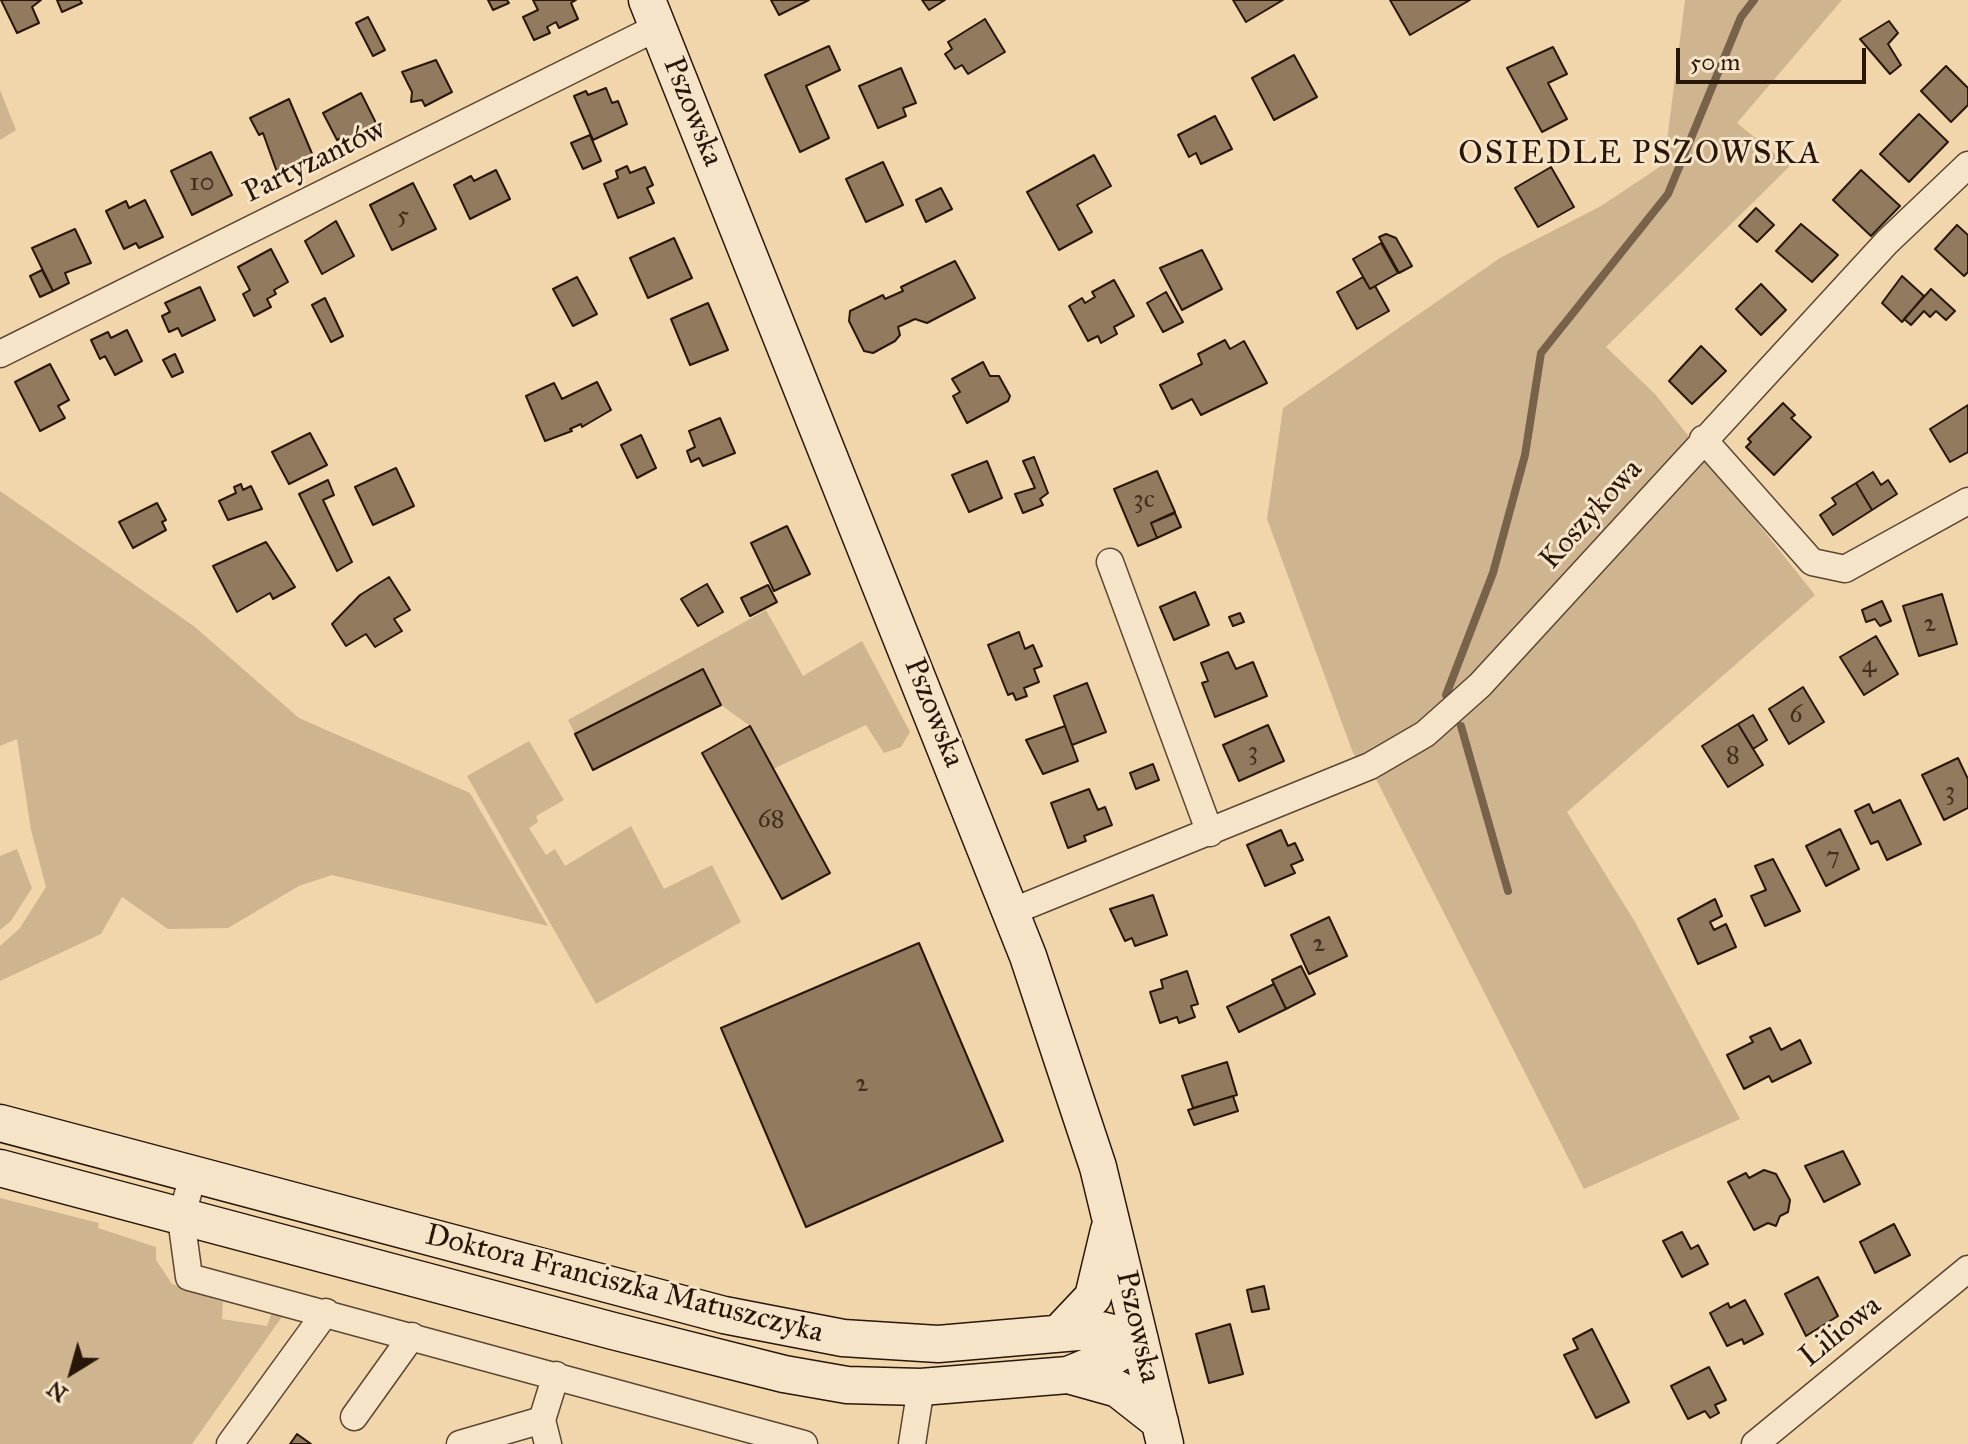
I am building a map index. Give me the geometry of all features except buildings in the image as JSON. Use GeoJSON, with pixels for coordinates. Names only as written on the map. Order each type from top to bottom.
{"type":"FeatureCollection","features":[{"type":"Feature","properties":{"kind":"main road","name":"Pszowska"},"geometry":{"type":"LineString","coordinates":[[653,14],[1011,912],[1091,1144],[1112,1217],[1162,1433]]}},
{"type":"Feature","properties":{"kind":"main road","name":"Doktora Franciszka Matuszczyka"},"geometry":{"type":"LineString","coordinates":[[0,1123],[724,1315],[843,1338],[938,1344],[1101,1330],[1140,1340]]}},
{"type":"Feature","properties":{"kind":"main road","name":"Doktora Franciszka Matuszczyka"},"geometry":{"type":"LineString","coordinates":[[0,1168],[784,1374],[847,1385],[921,1387],[1068,1375],[1112,1357],[1140,1340]]}},
{"type":"Feature","properties":{"kind":"main road"},"geometry":{"type":"LineString","coordinates":[[1059,1333],[1093,1297],[1112,1217]]}},
{"type":"Feature","properties":{"kind":"main road"},"geometry":{"type":"LineString","coordinates":[[1068,1375],[1118,1389],[1162,1433]]}},
{"type":"Feature","properties":{"kind":"street","name":"Partyzantów"},"geometry":{"type":"LineString","coordinates":[[0,354],[653,14]]}},
{"type":"Feature","properties":{"kind":"street","name":"Koszykowa"},"geometry":{"type":"LineString","coordinates":[[1011,912],[1370,766],[1425,734],[1480,685],[1887,242],[1968,165]]}},
{"type":"Feature","properties":{"kind":"street"},"geometry":{"type":"LineString","coordinates":[[1703,439],[1812,562],[1845,569],[1967,505]]}},
{"type":"Feature","properties":{"kind":"street"},"geometry":{"type":"LineString","coordinates":[[1110,562],[1210,833]]}},
{"type":"Feature","properties":{"kind":"street"},"geometry":{"type":"LineString","coordinates":[[193,1176],[181,1218],[189,1277],[556,1375],[740,1435],[804,1444]]}},
{"type":"Feature","properties":{"kind":"street","name":"Liliowa"},"geometry":{"type":"LineString","coordinates":[[1755,1444],[1968,1269]]}},
{"type":"Feature","properties":{"kind":"street"},"geometry":{"type":"LineString","coordinates":[[230,1444],[326,1312]]}},
{"type":"Feature","properties":{"kind":"street"},"geometry":{"type":"LineString","coordinates":[[354,1417],[412,1336]]}},
{"type":"Feature","properties":{"kind":"street"},"geometry":{"type":"LineString","coordinates":[[460,1444],[545,1432],[556,1375]]}},
{"type":"Feature","properties":{"kind":"street"},"geometry":{"type":"LineString","coordinates":[[912,1444],[921,1387]]}},
{"type":"Feature","properties":{"kind":"shaded area"},"geometry":{"type":"Polygon","coordinates":[[[1685,0],[1842,0],[1737,123],[1790,166],[1606,347],[1655,394],[1815,595],[1567,812],[1635,922],[1740,1119],[1584,1189],[1376,779],[1353,753],[1267,519],[1283,408],[1500,258],[1601,206],[1664,164],[1685,0]]]}},
{"type":"Feature","properties":{"kind":"shaded area"},"geometry":{"type":"Polygon","coordinates":[[[0,90],[16,130],[0,140],[0,90]]]}},
{"type":"Feature","properties":{"kind":"shaded area"},"geometry":{"type":"Polygon","coordinates":[[[0,491],[195,627],[299,718],[470,793],[548,926],[332,875],[299,886],[228,928],[168,929],[122,897],[101,934],[0,981],[0,946],[20,928],[46,887],[31,830],[17,739],[0,746],[0,491]]]}},
{"type":"Feature","properties":{"kind":"shaded area"},"geometry":{"type":"Polygon","coordinates":[[[766,610],[803,676],[862,641],[910,732],[901,747],[884,753],[866,725],[773,769],[750,726],[721,705],[703,669],[575,734],[568,720],[766,610]]]}},
{"type":"Feature","properties":{"kind":"shaded area"},"geometry":{"type":"Polygon","coordinates":[[[529,741],[564,800],[536,816],[538,822],[529,828],[546,855],[555,849],[565,866],[631,826],[664,889],[712,865],[741,922],[596,1004],[467,776],[529,741]]]}},
{"type":"Feature","properties":{"kind":"shaded area"},"geometry":{"type":"Polygon","coordinates":[[[17,849],[32,888],[11,921],[0,930],[0,856],[17,849]]]}},
{"type":"Feature","properties":{"kind":"shaded area"},"geometry":{"type":"Polygon","coordinates":[[[0,1198],[99,1223],[98,1228],[156,1247],[156,1260],[172,1284],[223,1302],[222,1319],[267,1326],[272,1312],[284,1314],[192,1444],[0,1444],[0,1198]]]}},
{"type":"Feature","properties":{"kind":"waterway"},"geometry":{"type":"LineString","coordinates":[[1446,695],[1493,573],[1525,455],[1541,353],[1668,194],[1741,17],[1754,0]]}},
{"type":"Feature","properties":{"kind":"waterway"},"geometry":{"type":"LineString","coordinates":[[1461,726],[1508,891]]}},
{"type":"Feature","properties":{"kind":"district","name":"OSIEDLE PSZOWSKA"},"geometry":{"type":"Point","coordinates":[1640,155]}}]}
